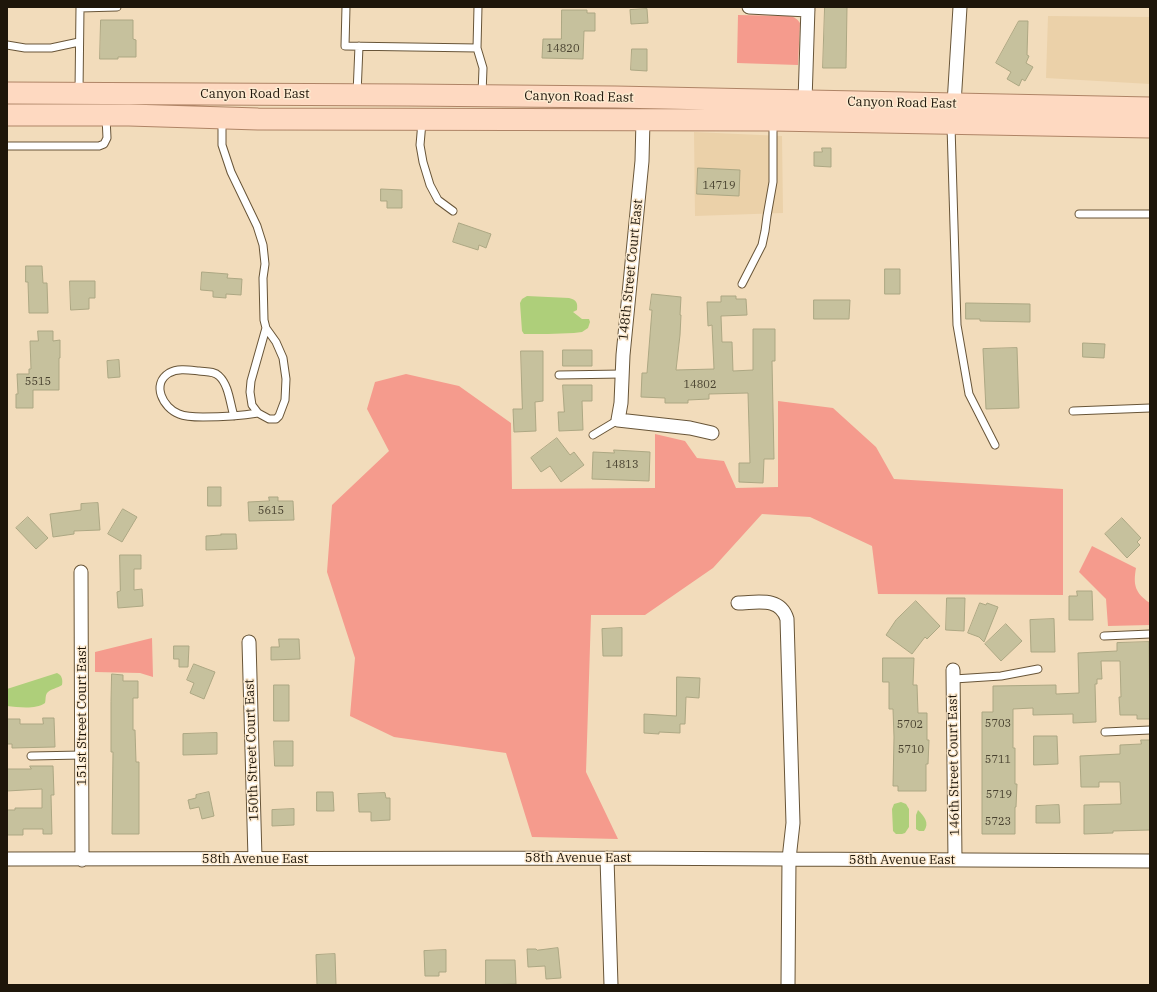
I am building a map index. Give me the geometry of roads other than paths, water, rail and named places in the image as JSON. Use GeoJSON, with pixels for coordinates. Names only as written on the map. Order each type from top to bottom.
{"type":"FeatureCollection","features":[{"type":"Feature","properties":{"kind":"main road","name":"Canyon Road East"},"geometry":{"type":"LineString","coordinates":[[7,93],[615,97],[805,101],[952,114],[1150,127]]}},
{"type":"Feature","properties":{"kind":"main road"},"geometry":{"type":"LineString","coordinates":[[530,120],[534,111],[615,97]]}},
{"type":"Feature","properties":{"kind":"main road","name":"Canyon Road East"},"geometry":{"type":"LineString","coordinates":[[7,114],[258,119],[773,120],[1150,108]]}},
{"type":"Feature","properties":{"kind":"street"},"geometry":{"type":"LineString","coordinates":[[749,7],[808,8],[805,101]]}},
{"type":"Feature","properties":{"kind":"street"},"geometry":{"type":"LineString","coordinates":[[952,114],[960,7]]}},
{"type":"Feature","properties":{"kind":"street","name":"148th Street Court East"},"geometry":{"type":"LineString","coordinates":[[618,420],[621,403],[622,355],[642,161],[643,120]]}},
{"type":"Feature","properties":{"kind":"street"},"geometry":{"type":"LineString","coordinates":[[618,420],[690,428],[712,433]]}},
{"type":"Feature","properties":{"kind":"street","name":"151st Street Court East"},"geometry":{"type":"LineString","coordinates":[[81,572],[82,860]]}},
{"type":"Feature","properties":{"kind":"street"},"geometry":{"type":"LineString","coordinates":[[738,603],[770,602],[778,606],[784,612],[787,619],[793,823],[789,859],[788,985]]}},
{"type":"Feature","properties":{"kind":"street","name":"150th Street Court East"},"geometry":{"type":"LineString","coordinates":[[249,642],[256,858]]}},
{"type":"Feature","properties":{"kind":"street","name":"146th Street Court East"},"geometry":{"type":"LineString","coordinates":[[954,674],[955,860]]}},
{"type":"Feature","properties":{"kind":"street"},"geometry":{"type":"LineString","coordinates":[[607,858],[611,985]]}},
{"type":"Feature","properties":{"kind":"street","name":"58th Avenue East"},"geometry":{"type":"LineString","coordinates":[[7,859],[607,858],[1150,861]]}},
{"type":"Feature","properties":{"kind":"lane"},"geometry":{"type":"LineString","coordinates":[[79,94],[80,8],[117,7]]}},
{"type":"Feature","properties":{"kind":"lane"},"geometry":{"type":"LineString","coordinates":[[346,7],[345,46],[477,48]]}},
{"type":"Feature","properties":{"kind":"lane"},"geometry":{"type":"LineString","coordinates":[[478,7],[477,48],[483,68],[482,96]]}},
{"type":"Feature","properties":{"kind":"lane"},"geometry":{"type":"LineString","coordinates":[[7,45],[25,48],[51,48],[79,42]]}},
{"type":"Feature","properties":{"kind":"lane"},"geometry":{"type":"LineString","coordinates":[[357,95],[359,46]]}},
{"type":"Feature","properties":{"kind":"lane"},"geometry":{"type":"LineString","coordinates":[[952,114],[957,325],[969,394],[995,445]]}},
{"type":"Feature","properties":{"kind":"lane"},"geometry":{"type":"LineString","coordinates":[[7,146],[99,146],[104,144],[107,138],[106,115]]}},
{"type":"Feature","properties":{"kind":"lane"},"geometry":{"type":"LineString","coordinates":[[222,118],[222,145],[231,172],[257,226],[263,245],[265,264],[263,278],[264,320],[266,328],[276,342],[283,358],[286,379],[286,400],[279,416],[276,419],[269,419],[258,413],[252,405],[250,392],[251,381],[266,328]]}},
{"type":"Feature","properties":{"kind":"lane"},"geometry":{"type":"LineString","coordinates":[[422,119],[420,145],[423,162],[430,185],[438,200],[453,211]]}},
{"type":"Feature","properties":{"kind":"lane"},"geometry":{"type":"LineString","coordinates":[[742,284],[762,245],[765,231],[773,182],[773,120]]}},
{"type":"Feature","properties":{"kind":"lane"},"geometry":{"type":"LineString","coordinates":[[1079,214],[1150,214]]}},
{"type":"Feature","properties":{"kind":"lane"},"geometry":{"type":"LineString","coordinates":[[234,416],[226,387],[220,377],[213,372],[175,371],[169,373],[161,383],[161,397],[169,409],[179,414],[189,416],[234,416],[258,413]]}},
{"type":"Feature","properties":{"kind":"lane"},"geometry":{"type":"LineString","coordinates":[[558,375],[622,374]]}},
{"type":"Feature","properties":{"kind":"lane"},"geometry":{"type":"LineString","coordinates":[[1073,411],[1150,408]]}},
{"type":"Feature","properties":{"kind":"lane"},"geometry":{"type":"LineString","coordinates":[[593,435],[618,420]]}},
{"type":"Feature","properties":{"kind":"lane"},"geometry":{"type":"LineString","coordinates":[[1104,636],[1150,634]]}},
{"type":"Feature","properties":{"kind":"lane"},"geometry":{"type":"LineString","coordinates":[[954,674],[1000,676],[1038,669]]}},
{"type":"Feature","properties":{"kind":"lane"},"geometry":{"type":"LineString","coordinates":[[1105,732],[1150,730]]}},
{"type":"Feature","properties":{"kind":"lane"},"geometry":{"type":"LineString","coordinates":[[31,756],[82,755]]}}]}
